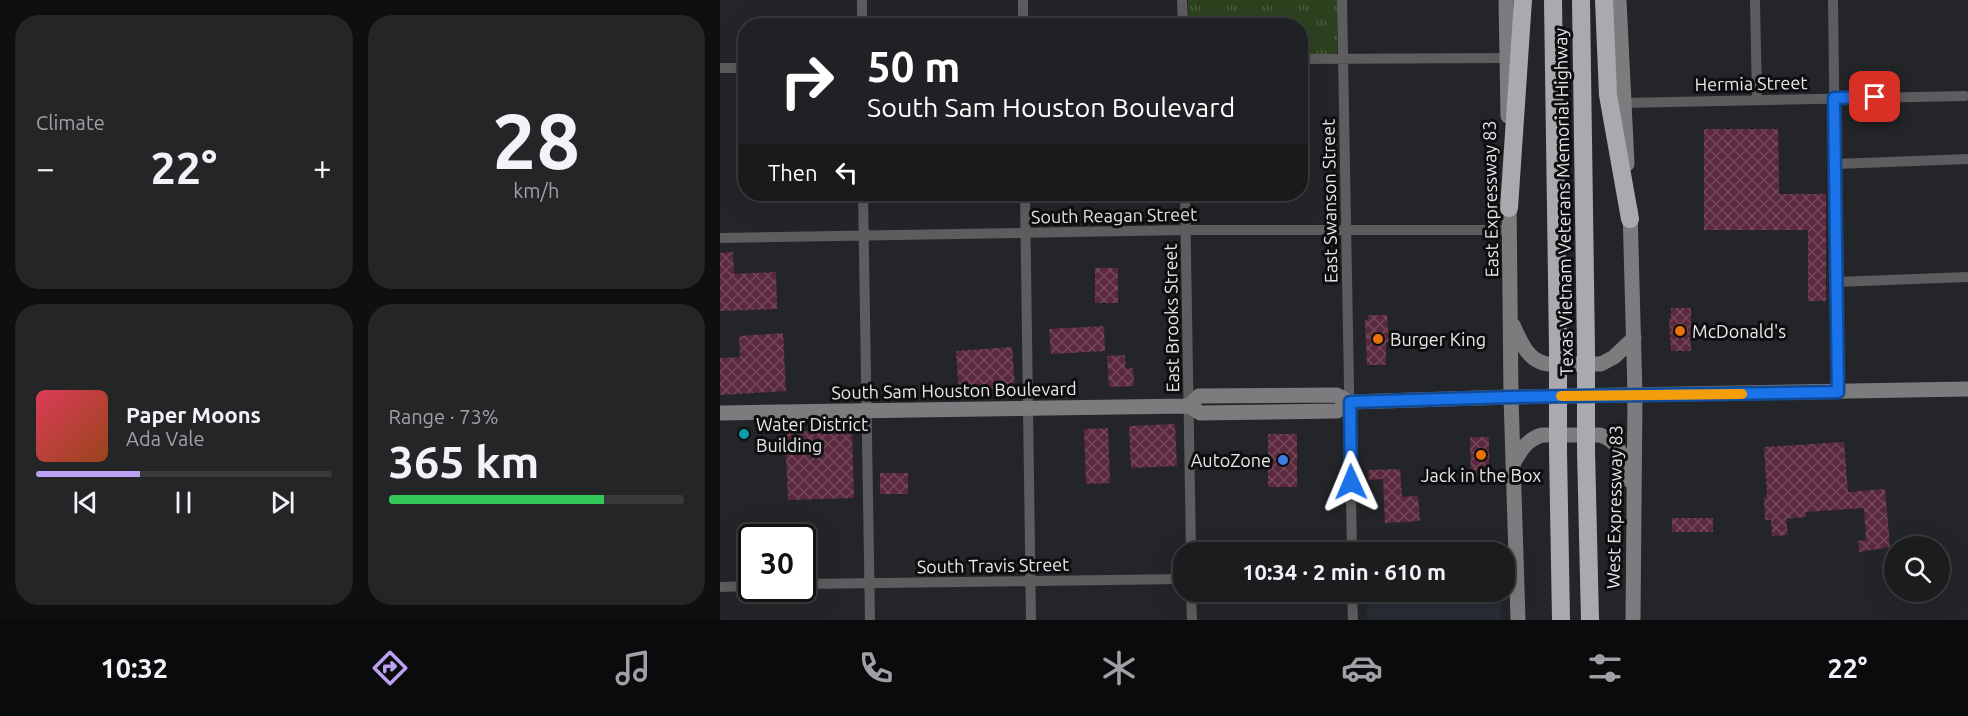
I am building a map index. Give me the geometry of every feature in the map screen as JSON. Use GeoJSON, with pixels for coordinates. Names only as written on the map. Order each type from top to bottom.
{"type":"FeatureCollection","features":[{"type":"Feature","properties":{"kind":"highway"},"geometry":{"type":"LineString","coordinates":[[1509,208],[1523,0]]}},
{"type":"Feature","properties":{"kind":"highway","name":"Texas Vietnam Veterans Memorial Highway"},"geometry":{"type":"LineString","coordinates":[[1552,0],[1561,620]]}},
{"type":"Feature","properties":{"kind":"highway","name":"Texas Vietnam Veterans Memorial Highway"},"geometry":{"type":"LineString","coordinates":[[1581,0],[1590,620]]}},
{"type":"Feature","properties":{"kind":"highway"},"geometry":{"type":"LineString","coordinates":[[1604,0],[1608,95],[1630,219]]}},
{"type":"Feature","properties":{"kind":"main road","name":"East Expressway 83"},"geometry":{"type":"LineString","coordinates":[[1506,0],[1512,323],[1511,397]]}},
{"type":"Feature","properties":{"kind":"main road"},"geometry":{"type":"LineString","coordinates":[[1619,0],[1630,219],[1635,395]]}},
{"type":"Feature","properties":{"kind":"main road"},"geometry":{"type":"LineString","coordinates":[[1512,323],[1528,354],[1539,363],[1547,364],[1601,364],[1614,357],[1634,338]]}},
{"type":"Feature","properties":{"kind":"main road","name":"South Sam Houston Boulevard"},"geometry":{"type":"LineString","coordinates":[[720,413],[1189,406],[1200,413],[1337,411],[1350,402],[1968,389]]}},
{"type":"Feature","properties":{"kind":"main road","name":"West Expressway 83"},"geometry":{"type":"LineString","coordinates":[[1633,620],[1635,395]]}},
{"type":"Feature","properties":{"kind":"main road"},"geometry":{"type":"LineString","coordinates":[[1511,397],[1518,620]]}},
{"type":"Feature","properties":{"kind":"main road"},"geometry":{"type":"LineString","coordinates":[[1513,464],[1523,446],[1542,435],[1608,437],[1618,446],[1634,495]]}},
{"type":"Feature","properties":{"kind":"street"},"geometry":{"type":"LineString","coordinates":[[862,0],[862,18]]}},
{"type":"Feature","properties":{"kind":"street"},"geometry":{"type":"LineString","coordinates":[[1023,0],[1023,18]]}},
{"type":"Feature","properties":{"kind":"street"},"geometry":{"type":"LineString","coordinates":[[1182,0],[1183,18]]}},
{"type":"Feature","properties":{"kind":"street","name":"East Swanson Street"},"geometry":{"type":"LineString","coordinates":[[1342,0],[1352,542]]}},
{"type":"Feature","properties":{"kind":"street"},"geometry":{"type":"LineString","coordinates":[[1755,0],[1757,99]]}},
{"type":"Feature","properties":{"kind":"street"},"geometry":{"type":"LineString","coordinates":[[1833,0],[1838,392]]}},
{"type":"Feature","properties":{"kind":"street"},"geometry":{"type":"LineString","coordinates":[[1308,59],[1507,58]]}},
{"type":"Feature","properties":{"kind":"street"},"geometry":{"type":"LineString","coordinates":[[720,68],[738,68]]}},
{"type":"Feature","properties":{"kind":"street","name":"Hermia Street"},"geometry":{"type":"LineString","coordinates":[[1623,103],[1965,96]]}},
{"type":"Feature","properties":{"kind":"street"},"geometry":{"type":"LineString","coordinates":[[1835,164],[1968,159]]}},
{"type":"Feature","properties":{"kind":"street"},"geometry":{"type":"LineString","coordinates":[[863,201],[870,620]]}},
{"type":"Feature","properties":{"kind":"street"},"geometry":{"type":"LineString","coordinates":[[1025,201],[1031,620]]}},
{"type":"Feature","properties":{"kind":"street","name":"East Brooks Street"},"geometry":{"type":"LineString","coordinates":[[1185,201],[1191,542]]}},
{"type":"Feature","properties":{"kind":"street","name":"South Reagan Street"},"geometry":{"type":"LineString","coordinates":[[720,238],[1186,230],[1509,230]]}},
{"type":"Feature","properties":{"kind":"street"},"geometry":{"type":"LineString","coordinates":[[1836,282],[1968,277]]}},
{"type":"Feature","properties":{"kind":"street","name":"South Travis Street"},"geometry":{"type":"LineString","coordinates":[[816,584],[1173,579]]}},
{"type":"Feature","properties":{"kind":"street"},"geometry":{"type":"LineString","coordinates":[[720,587],[738,586]]}},
{"type":"Feature","properties":{"kind":"street"},"geometry":{"type":"LineString","coordinates":[[1191,602],[1192,620]]}},
{"type":"Feature","properties":{"kind":"street"},"geometry":{"type":"LineString","coordinates":[[1352,602],[1353,620]]}},
{"type":"Feature","properties":{"kind":"shaded area"},"geometry":{"type":"Polygon","coordinates":[[[1366,602],[1500,602],[1501,620],[1367,620],[1366,602]]]}},
{"type":"Feature","properties":{"kind":"green space"},"geometry":{"type":"Polygon","coordinates":[[[1188,0],[1337,0],[1337,52],[1308,55],[1308,18],[1188,18],[1188,0]]]}},
{"type":"Feature","properties":{"kind":"building"},"geometry":{"type":"Polygon","coordinates":[[[1704,129],[1778,129],[1779,194],[1826,194],[1826,301],[1808,301],[1808,230],[1704,230],[1704,129]]]}},
{"type":"Feature","properties":{"kind":"building"},"geometry":{"type":"Polygon","coordinates":[[[733,252],[734,274],[776,272],[777,309],[720,311],[720,253],[733,252]]]}},
{"type":"Feature","properties":{"kind":"building"},"geometry":{"type":"Polygon","coordinates":[[[1095,268],[1118,268],[1118,303],[1095,303],[1095,268]]]}},
{"type":"Feature","properties":{"kind":"building","name":"McDonald's"},"geometry":{"type":"Polygon","coordinates":[[[1671,308],[1691,308],[1691,351],[1671,351],[1669,318],[1671,318],[1671,308]]]}},
{"type":"Feature","properties":{"kind":"building","name":"Burger King"},"geometry":{"type":"Polygon","coordinates":[[[1368,315],[1387,315],[1389,342],[1386,342],[1386,365],[1367,365],[1365,320],[1368,320],[1368,315]]]}},
{"type":"Feature","properties":{"kind":"building"},"geometry":{"type":"Polygon","coordinates":[[[1104,326],[1105,351],[1051,354],[1049,329],[1104,326]]]}},
{"type":"Feature","properties":{"kind":"building"},"geometry":{"type":"Polygon","coordinates":[[[783,333],[786,391],[720,395],[720,358],[740,357],[739,336],[783,333]]]}},
{"type":"Feature","properties":{"kind":"building"},"geometry":{"type":"Polygon","coordinates":[[[1012,347],[1015,388],[959,392],[956,351],[1012,347]]]}},
{"type":"Feature","properties":{"kind":"building"},"geometry":{"type":"Polygon","coordinates":[[[1125,355],[1126,369],[1133,368],[1134,386],[1109,387],[1107,356],[1125,355]]]}},
{"type":"Feature","properties":{"kind":"building"},"geometry":{"type":"Polygon","coordinates":[[[1175,424],[1177,466],[1131,468],[1129,426],[1175,424]]]}},
{"type":"Feature","properties":{"kind":"building"},"geometry":{"type":"Polygon","coordinates":[[[1108,428],[1110,483],[1086,484],[1084,429],[1108,428]]]}},
{"type":"Feature","properties":{"kind":"building"},"geometry":{"type":"Polygon","coordinates":[[[852,429],[854,498],[788,500],[785,432],[852,429]]]}},
{"type":"Feature","properties":{"kind":"building","name":"AutoZone"},"geometry":{"type":"Polygon","coordinates":[[[1268,434],[1297,434],[1297,487],[1268,487],[1268,434]]]}},
{"type":"Feature","properties":{"kind":"building","name":"Jack in the Box"},"geometry":{"type":"Polygon","coordinates":[[[1470,437],[1489,437],[1489,478],[1471,478],[1470,437]]]}},
{"type":"Feature","properties":{"kind":"building"},"geometry":{"type":"Polygon","coordinates":[[[1844,442],[1848,492],[1885,489],[1889,536],[1884,536],[1884,548],[1859,552],[1858,541],[1866,540],[1864,508],[1806,512],[1806,517],[1786,519],[1788,535],[1772,536],[1771,520],[1765,520],[1764,497],[1767,497],[1764,447],[1844,442]]]}},
{"type":"Feature","properties":{"kind":"building"},"geometry":{"type":"Polygon","coordinates":[[[1400,469],[1402,497],[1418,496],[1420,521],[1385,523],[1383,479],[1369,480],[1368,470],[1400,469]]]}},
{"type":"Feature","properties":{"kind":"building"},"geometry":{"type":"Polygon","coordinates":[[[880,473],[908,473],[908,494],[880,494],[880,473]]]}},
{"type":"Feature","properties":{"kind":"building"},"geometry":{"type":"Polygon","coordinates":[[[1672,518],[1713,518],[1713,532],[1672,532],[1672,518]]]}},
{"type":"Feature","properties":{"kind":"slow traffic"},"geometry":{"type":"LineString","coordinates":[[1561,396],[1742,394]]}},
{"type":"Feature","properties":{"kind":"place","name":"McDonald's"},"geometry":{"type":"Point","coordinates":[1680,331]}},
{"type":"Feature","properties":{"kind":"place","name":"Burger King"},"geometry":{"type":"Point","coordinates":[1378,339]}},
{"type":"Feature","properties":{"kind":"place","name":"Water District Building"},"geometry":{"type":"Point","coordinates":[744,434]}},
{"type":"Feature","properties":{"kind":"place","name":"Jack in the Box"},"geometry":{"type":"Point","coordinates":[1481,455]}},
{"type":"Feature","properties":{"kind":"place","name":"AutoZone"},"geometry":{"type":"Point","coordinates":[1283,460]}},
{"type":"Feature","properties":{"kind":"route"},"geometry":{"type":"LineString","coordinates":[[1351,482],[1350,402],[1838,392],[1834,98],[1875,97]]}}]}
